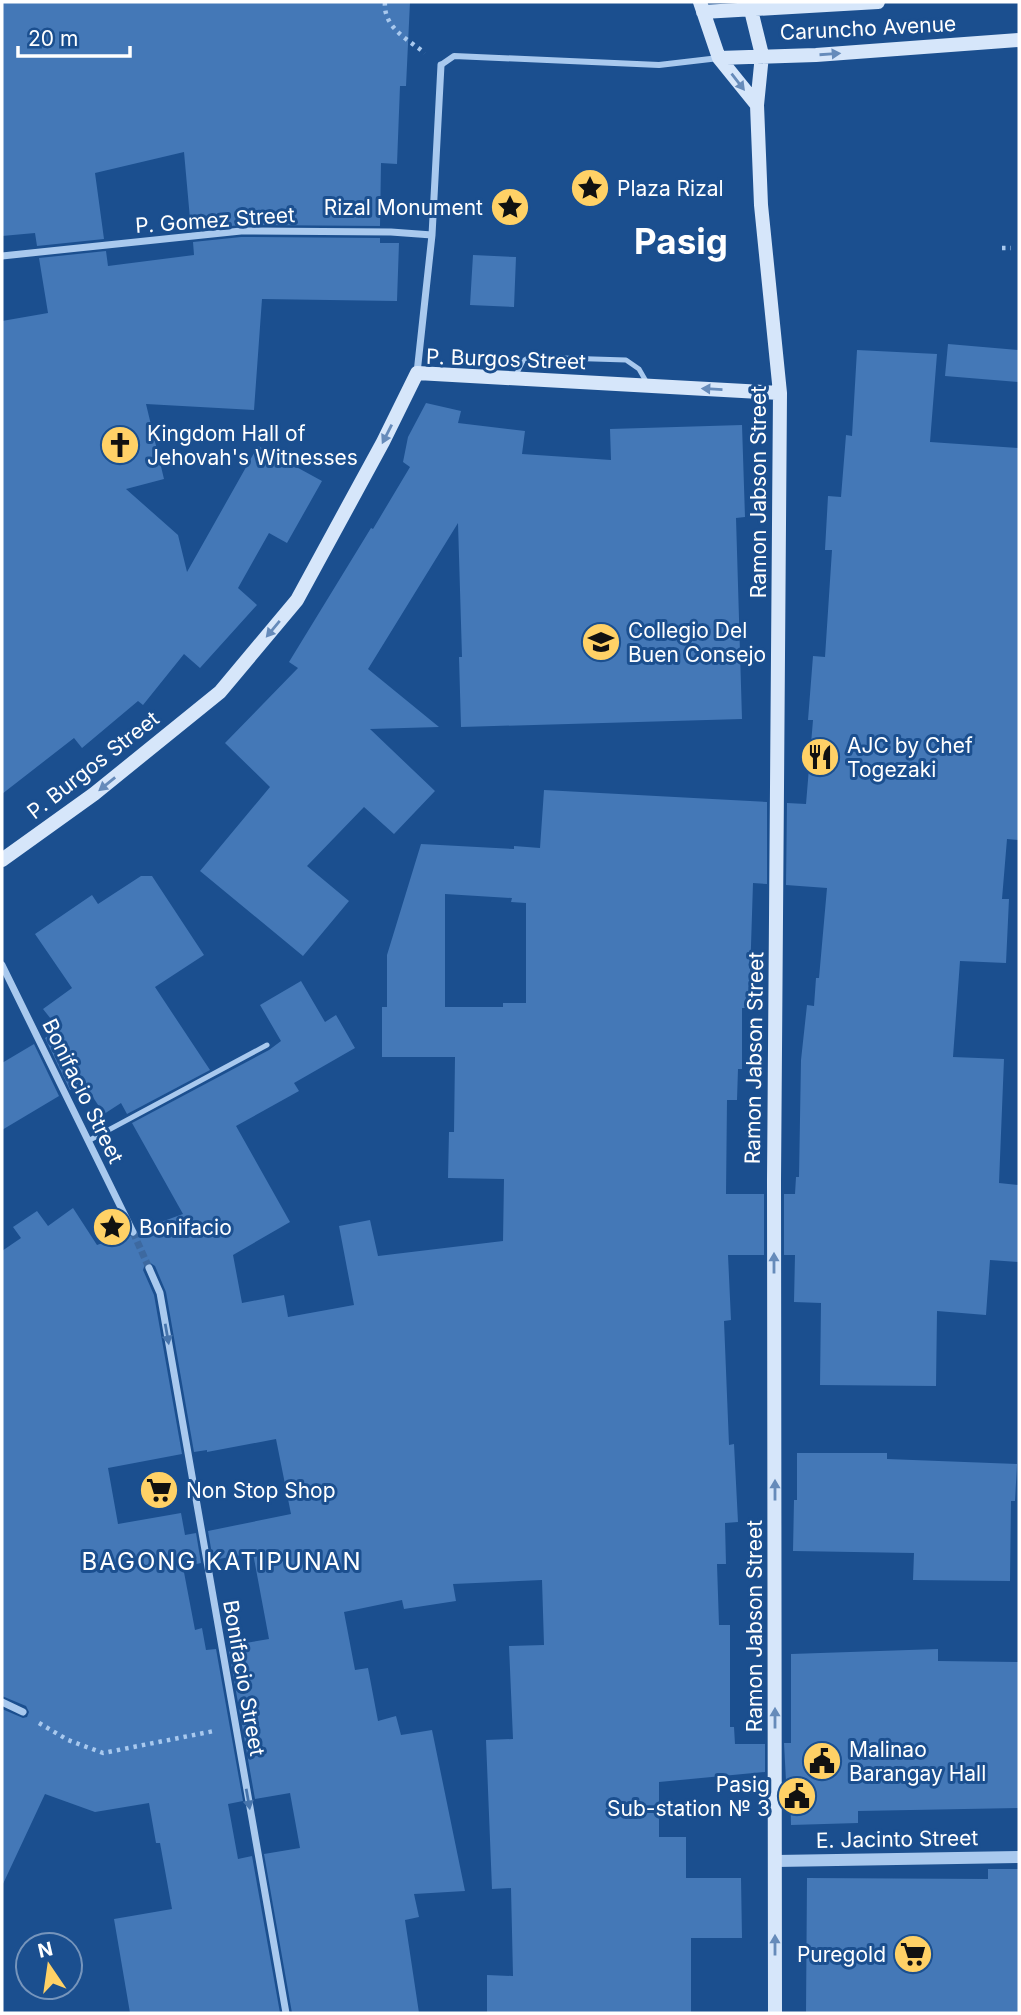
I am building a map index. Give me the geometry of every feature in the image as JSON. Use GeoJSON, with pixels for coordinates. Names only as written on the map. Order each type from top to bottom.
{"type":"FeatureCollection","features":[{"type":"Feature","properties":{"kind":"main road","name":"Caruncho Avenue"},"geometry":{"type":"LineString","coordinates":[[701,7],[811,7],[878,2]]}},
{"type":"Feature","properties":{"kind":"main road","name":"Ramon Jabson Street"},"geometry":{"type":"LineString","coordinates":[[750,5],[762,55],[757,105],[761,205],[780,393],[774,1167],[775,2013]]}},
{"type":"Feature","properties":{"kind":"main road"},"geometry":{"type":"LineString","coordinates":[[701,7],[719,58],[757,105]]}},
{"type":"Feature","properties":{"kind":"main road","name":"Caruncho Avenue"},"geometry":{"type":"LineString","coordinates":[[719,58],[816,55],[1019,40]]}},
{"type":"Feature","properties":{"kind":"main road","name":"P. Burgos Street"},"geometry":{"type":"LineString","coordinates":[[2,859],[94,794],[220,692],[298,600],[417,373],[780,393]]}},
{"type":"Feature","properties":{"kind":"street"},"geometry":{"type":"LineString","coordinates":[[417,373],[432,234],[441,65],[454,56],[659,65],[719,58]]}},
{"type":"Feature","properties":{"kind":"street","name":"P. Gomez Street"},"geometry":{"type":"LineString","coordinates":[[2,256],[241,231],[432,234]]}},
{"type":"Feature","properties":{"kind":"street","name":"Bonifacio Street"},"geometry":{"type":"LineString","coordinates":[[2,965],[132,1232]]}},
{"type":"Feature","properties":{"kind":"street","name":"Bonifacio Street"},"geometry":{"type":"LineString","coordinates":[[149,1268],[160,1293],[286,2013]]}},
{"type":"Feature","properties":{"kind":"street"},"geometry":{"type":"LineString","coordinates":[[2,1702],[23,1712]]}},
{"type":"Feature","properties":{"kind":"street","name":"E. Jacinto Street"},"geometry":{"type":"LineString","coordinates":[[776,1861],[1019,1857]]}},
{"type":"Feature","properties":{"kind":"lane"},"geometry":{"type":"LineString","coordinates":[[514,379],[523,361],[530,357],[626,360],[639,369],[648,386]]}},
{"type":"Feature","properties":{"kind":"lane"},"geometry":{"type":"LineString","coordinates":[[88,1141],[267,1045]]}},
{"type":"Feature","properties":{"kind":"path"},"geometry":{"type":"LineString","coordinates":[[385,2],[384,8],[391,27],[441,65]]}},
{"type":"Feature","properties":{"kind":"path"},"geometry":{"type":"LineString","coordinates":[[1002,248],[1011,248]]}},
{"type":"Feature","properties":{"kind":"path"},"geometry":{"type":"LineString","coordinates":[[23,1712],[68,1740],[103,1753],[235,1726]]}},
{"type":"Feature","properties":{"kind":"building"},"geometry":{"type":"Polygon","coordinates":[[[2,2],[410,2],[406,86],[400,86],[397,164],[381,163],[380,226],[241,225],[191,230],[184,152],[95,173],[104,239],[37,246],[35,233],[2,236],[2,2]]]}},
{"type":"Feature","properties":{"kind":"building"},"geometry":{"type":"Polygon","coordinates":[[[241,237],[380,238],[380,243],[399,243],[397,301],[262,299],[254,410],[146,404],[164,479],[126,489],[178,535],[187,572],[258,446],[322,481],[287,543],[269,533],[238,588],[257,605],[200,668],[184,654],[143,705],[138,701],[82,748],[74,738],[2,794],[2,321],[48,313],[39,258],[106,251],[108,266],[194,255],[193,242],[241,237]]]}},
{"type":"Feature","properties":{"kind":"building"},"geometry":{"type":"Polygon","coordinates":[[[473,255],[516,257],[514,307],[470,305],[473,255]]]}},
{"type":"Feature","properties":{"kind":"building"},"geometry":{"type":"Polygon","coordinates":[[[948,344],[1019,350],[1019,382],[945,376],[948,344]]]}},
{"type":"Feature","properties":{"kind":"building"},"geometry":{"type":"Polygon","coordinates":[[[857,350],[937,354],[930,442],[1019,448],[1019,840],[1007,839],[1002,899],[1009,899],[1006,963],[960,961],[953,1057],[1004,1059],[999,1183],[1019,1185],[1019,1262],[990,1260],[986,1315],[937,1311],[936,1386],[820,1385],[821,1303],[794,1302],[795,1255],[784,1255],[784,1194],[795,1194],[796,1177],[799,1177],[801,1060],[807,1005],[814,1006],[816,978],[819,978],[827,888],[786,885],[787,803],[806,804],[813,720],[808,720],[813,656],[825,657],[832,550],[825,550],[828,496],[841,497],[846,435],[852,436],[857,350]]]}},
{"type":"Feature","properties":{"kind":"building"},"geometry":{"type":"Polygon","coordinates":[[[426,403],[461,411],[458,423],[525,431],[522,454],[611,460],[610,429],[742,425],[745,517],[736,518],[742,719],[461,727],[458,523],[368,669],[439,727],[370,729],[435,791],[394,834],[364,807],[307,866],[349,901],[303,956],[200,871],[270,787],[225,743],[298,668],[289,662],[410,467],[403,462],[408,437],[426,403]]]}},
{"type":"Feature","properties":{"kind":"building"},"geometry":{"type":"Polygon","coordinates":[[[544,790],[767,802],[767,884],[753,883],[749,1008],[742,1008],[742,1069],[738,1069],[737,1100],[727,1100],[726,1194],[764,1194],[764,1255],[728,1255],[731,1320],[724,1321],[729,1445],[734,1444],[738,1522],[725,1523],[726,1564],[717,1564],[719,1625],[730,1625],[730,1727],[734,1727],[735,1744],[765,1744],[765,1772],[659,1782],[659,1837],[686,1837],[686,1878],[741,1878],[742,1938],[691,1938],[691,2013],[487,2013],[487,1975],[513,1976],[511,1888],[492,1889],[486,1740],[513,1739],[509,1646],[544,1645],[542,1580],[453,1584],[456,1601],[404,1609],[402,1600],[344,1612],[355,1670],[368,1668],[378,1721],[396,1716],[401,1735],[432,1730],[465,1891],[414,1894],[419,1917],[405,1920],[419,2013],[292,2013],[264,1854],[300,1848],[290,1793],[255,1799],[228,1646],[269,1639],[253,1553],[213,1560],[208,1531],[291,1514],[276,1439],[194,1452],[166,1292],[155,1266],[149,1262],[143,1270],[154,1295],[182,1454],[108,1468],[118,1524],[181,1513],[185,1535],[196,1533],[201,1563],[183,1567],[195,1630],[202,1628],[206,1650],[216,1649],[243,1801],[228,1804],[238,1859],[252,1856],[280,2013],[130,2013],[114,1919],[172,1909],[160,1843],[156,1843],[149,1803],[95,1812],[45,1794],[2,1886],[2,1709],[23,1718],[27,1717],[29,1712],[26,1706],[2,1696],[2,1251],[21,1238],[13,1227],[37,1211],[48,1226],[73,1208],[97,1245],[127,1234],[135,1238],[139,1230],[183,1214],[132,1123],[281,1041],[260,1005],[301,981],[325,1022],[336,1015],[355,1048],[294,1083],[299,1091],[236,1126],[290,1222],[233,1255],[242,1303],[284,1295],[288,1317],[354,1305],[339,1226],[370,1220],[378,1256],[503,1241],[504,1179],[448,1178],[449,1132],[454,1132],[455,1057],[382,1057],[382,1007],[387,1007],[387,955],[421,844],[540,848],[544,790]],[[445,894],[445,1007],[503,1007],[503,1003],[526,1003],[526,903],[511,902],[512,898],[445,894]]]}},
{"type":"Feature","properties":{"kind":"building"},"geometry":{"type":"Polygon","coordinates":[[[141,876],[152,876],[204,955],[155,987],[210,1070],[127,1114],[121,1103],[104,1114],[83,1082],[70,1090],[45,1038],[59,1029],[43,1009],[72,988],[35,934],[92,895],[98,904],[141,876]]]}},
{"type":"Feature","properties":{"kind":"building"},"geometry":{"type":"Polygon","coordinates":[[[34,1044],[59,1096],[2,1130],[2,1063],[34,1044]]]}},
{"type":"Feature","properties":{"kind":"building"},"geometry":{"type":"Polygon","coordinates":[[[797,1453],[887,1453],[887,1459],[1017,1464],[1015,1501],[1011,1501],[1010,1581],[913,1580],[914,1553],[793,1551],[797,1453]]]}},
{"type":"Feature","properties":{"kind":"building"},"geometry":{"type":"Polygon","coordinates":[[[938,1649],[938,1661],[1019,1662],[1019,1808],[858,1811],[858,1823],[791,1825],[790,1781],[786,1781],[784,1743],[791,1743],[791,1654],[938,1649]]]}},
{"type":"Feature","properties":{"kind":"building","name":"Puregold"},"geometry":{"type":"Polygon","coordinates":[[[988,1869],[1019,1869],[1019,2013],[806,2013],[807,1878],[988,1879],[988,1869]]]}},
{"type":"Feature","properties":{"kind":"tunnel"},"geometry":{"type":"LineString","coordinates":[[133,1232],[149,1268]]}},
{"type":"Feature","properties":{"kind":"place","name":"Plaza Rizal"},"geometry":{"type":"Point","coordinates":[590,188]}},
{"type":"Feature","properties":{"kind":"place","name":"Rizal Monument"},"geometry":{"type":"Point","coordinates":[510,207]}},
{"type":"Feature","properties":{"kind":"place","name":"Kingdom Hall of Jehovah's Witnesses"},"geometry":{"type":"Point","coordinates":[120,445]}},
{"type":"Feature","properties":{"kind":"place","name":"Collegio Del Buen Consejo"},"geometry":{"type":"Point","coordinates":[601,642]}},
{"type":"Feature","properties":{"kind":"place","name":"AJC by Chef Togezaki"},"geometry":{"type":"Point","coordinates":[820,757]}},
{"type":"Feature","properties":{"kind":"place","name":"Bonifacio"},"geometry":{"type":"Point","coordinates":[112,1227]}},
{"type":"Feature","properties":{"kind":"place","name":"Non Stop Shop"},"geometry":{"type":"Point","coordinates":[159,1490]}},
{"type":"Feature","properties":{"kind":"place","name":"Malinao Barangay Hall"},"geometry":{"type":"Point","coordinates":[822,1761]}},
{"type":"Feature","properties":{"kind":"place","name":"Pasig Sub-station № 3"},"geometry":{"type":"Point","coordinates":[797,1796]}},
{"type":"Feature","properties":{"kind":"place","name":"Puregold"},"geometry":{"type":"Point","coordinates":[913,1954]}},
{"type":"Feature","properties":{"kind":"district","name":"Pasig"},"geometry":{"type":"Point","coordinates":[681,241]}},
{"type":"Feature","properties":{"kind":"district","name":"BAGONG KATIPUNAN"},"geometry":{"type":"Point","coordinates":[222,1561]}}]}
